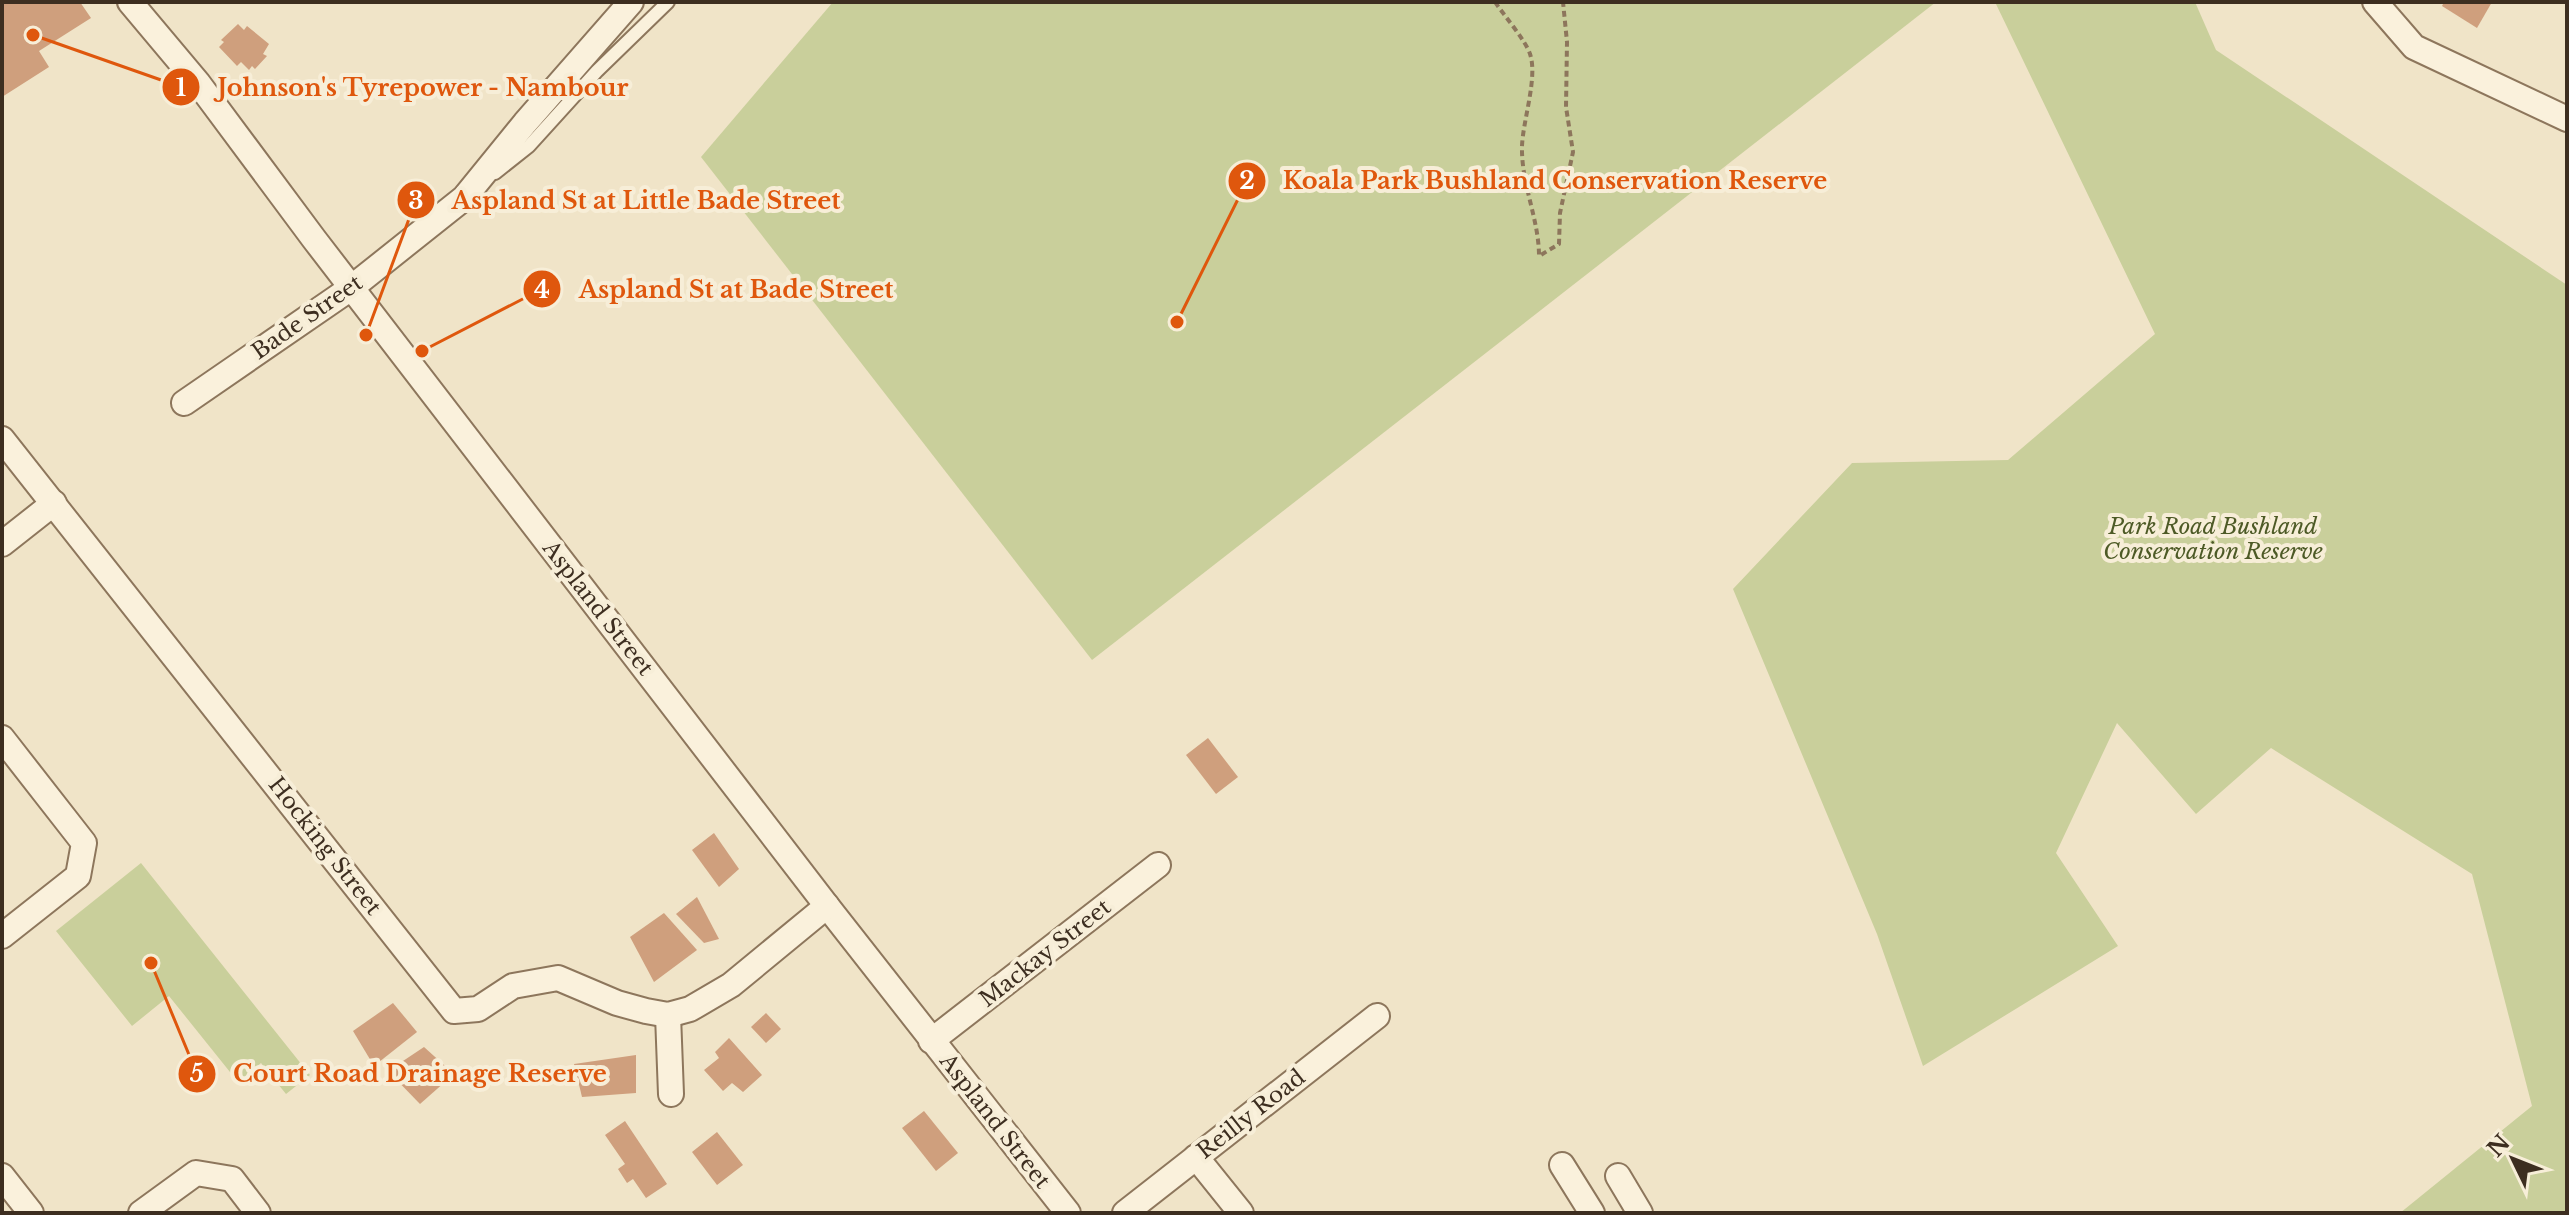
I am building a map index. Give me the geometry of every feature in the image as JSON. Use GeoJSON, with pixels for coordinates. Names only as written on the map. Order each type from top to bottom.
{"type":"FeatureCollection","features":[{"type":"Feature","properties":{"kind":"street","name":"Aspland Street"},"geometry":{"type":"LineString","coordinates":[[130,2],[198,83],[351,288],[931,1041],[1068,1213]]}},
{"type":"Feature","properties":{"kind":"street","name":"Bade Street"},"geometry":{"type":"LineString","coordinates":[[184,403],[351,288],[464,198],[631,2]]}},
{"type":"Feature","properties":{"kind":"street"},"geometry":{"type":"LineString","coordinates":[[2375,2],[2414,47],[2567,119]]}},
{"type":"Feature","properties":{"kind":"street"},"geometry":{"type":"LineString","coordinates":[[2,439],[54,503],[2,544]]}},
{"type":"Feature","properties":{"kind":"street","name":"Hocking Street"},"geometry":{"type":"LineString","coordinates":[[54,503],[454,1011],[478,1009],[513,986],[558,978],[617,1003],[668,1015]]}},
{"type":"Feature","properties":{"kind":"street"},"geometry":{"type":"LineString","coordinates":[[2,738],[84,843],[78,876],[2,936]]}},
{"type":"Feature","properties":{"kind":"street","name":"Mackay Street"},"geometry":{"type":"LineString","coordinates":[[931,1041],[1158,865]]}},
{"type":"Feature","properties":{"kind":"street"},"geometry":{"type":"LineString","coordinates":[[671,1094],[668,1015],[690,1009],[731,985],[827,906]]}},
{"type":"Feature","properties":{"kind":"street","name":"Reilly Road"},"geometry":{"type":"LineString","coordinates":[[1125,1213],[1377,1016]]}},
{"type":"Feature","properties":{"kind":"street"},"geometry":{"type":"LineString","coordinates":[[1196,1157],[1241,1213]]}},
{"type":"Feature","properties":{"kind":"street"},"geometry":{"type":"LineString","coordinates":[[1562,1165],[1592,1213]]}},
{"type":"Feature","properties":{"kind":"street"},"geometry":{"type":"LineString","coordinates":[[141,1213],[196,1173],[232,1179],[258,1213]]}},
{"type":"Feature","properties":{"kind":"street"},"geometry":{"type":"LineString","coordinates":[[2,1176],[31,1213]]}},
{"type":"Feature","properties":{"kind":"street"},"geometry":{"type":"LineString","coordinates":[[1618,1176],[1640,1213]]}},
{"type":"Feature","properties":{"kind":"lane","name":"Bade Street"},"geometry":{"type":"LineString","coordinates":[[464,198],[529,146],[597,71],[668,2]]}},
{"type":"Feature","properties":{"kind":"path"},"geometry":{"type":"LineString","coordinates":[[1495,2],[1530,54],[1532,87],[1524,117],[1522,150],[1532,216],[1539,234],[1539,256],[1559,244],[1560,213],[1573,152],[1566,107],[1568,79],[1563,2]]}},
{"type":"Feature","properties":{"kind":"green space"},"geometry":{"type":"Polygon","coordinates":[[[833,2],[1936,2],[1092,660],[701,157],[833,2]]]}},
{"type":"Feature","properties":{"kind":"green space","name":"Park Road Bushland Conservation Reserve"},"geometry":{"type":"Polygon","coordinates":[[[1995,2],[2195,2],[2216,50],[2567,285],[2567,1213],[2400,1213],[2532,1106],[2472,874],[2271,748],[2196,814],[2117,723],[2056,853],[2118,946],[1923,1066],[1877,934],[1733,589],[1852,463],[2008,460],[2155,334],[1995,2]]]}},
{"type":"Feature","properties":{"kind":"green space"},"geometry":{"type":"Polygon","coordinates":[[[141,863],[310,1075],[286,1094],[261,1063],[238,1082],[169,996],[132,1026],[56,931],[141,863]]]}},
{"type":"Feature","properties":{"kind":"building"},"geometry":{"type":"Polygon","coordinates":[[[2,2],[80,2],[91,18],[39,51],[49,67],[2,97],[2,2]]]}},
{"type":"Feature","properties":{"kind":"building"},"geometry":{"type":"Polygon","coordinates":[[[2444,2],[2492,2],[2477,28],[2442,6],[2444,2]]]}},
{"type":"Feature","properties":{"kind":"building"},"geometry":{"type":"Polygon","coordinates":[[[238,24],[244,30],[247,26],[269,44],[263,54],[267,56],[255,69],[252,66],[249,70],[241,62],[237,66],[219,47],[224,42],[221,40],[238,24]]]}},
{"type":"Feature","properties":{"kind":"building"},"geometry":{"type":"Polygon","coordinates":[[[1208,738],[1238,777],[1216,794],[1186,755],[1208,738]]]}},
{"type":"Feature","properties":{"kind":"building"},"geometry":{"type":"Polygon","coordinates":[[[714,833],[739,869],[719,887],[692,850],[714,833]]]}},
{"type":"Feature","properties":{"kind":"building"},"geometry":{"type":"Polygon","coordinates":[[[697,897],[719,939],[704,943],[676,914],[697,897]]]}},
{"type":"Feature","properties":{"kind":"building"},"geometry":{"type":"Polygon","coordinates":[[[664,913],[697,950],[654,982],[630,937],[664,913]]]}},
{"type":"Feature","properties":{"kind":"building"},"geometry":{"type":"Polygon","coordinates":[[[393,1003],[417,1032],[374,1066],[353,1031],[393,1003]]]}},
{"type":"Feature","properties":{"kind":"building"},"geometry":{"type":"Polygon","coordinates":[[[766,1013],[781,1029],[766,1043],[751,1027],[766,1013]]]}},
{"type":"Feature","properties":{"kind":"building"},"geometry":{"type":"Polygon","coordinates":[[[729,1038],[762,1075],[743,1092],[732,1083],[723,1091],[704,1070],[719,1058],[715,1052],[729,1038]]]}},
{"type":"Feature","properties":{"kind":"building"},"geometry":{"type":"Polygon","coordinates":[[[424,1047],[454,1074],[420,1104],[388,1071],[424,1047]]]}},
{"type":"Feature","properties":{"kind":"building"},"geometry":{"type":"Polygon","coordinates":[[[636,1055],[636,1093],[582,1097],[574,1064],[636,1055]]]}},
{"type":"Feature","properties":{"kind":"building"},"geometry":{"type":"Polygon","coordinates":[[[924,1111],[958,1153],[936,1171],[902,1128],[924,1111]]]}},
{"type":"Feature","properties":{"kind":"building"},"geometry":{"type":"Polygon","coordinates":[[[625,1121],[667,1184],[646,1198],[633,1179],[627,1183],[618,1169],[625,1164],[605,1135],[625,1121]]]}},
{"type":"Feature","properties":{"kind":"building"},"geometry":{"type":"Polygon","coordinates":[[[717,1132],[743,1165],[717,1185],[692,1152],[717,1132]]]}},
{"type":"Feature","properties":{"kind":"place","name":"Johnson's Tyrepower - Nambour"},"geometry":{"type":"Point","coordinates":[33,35]}},
{"type":"Feature","properties":{"kind":"place","name":"Koala Park Bushland Conservation Reserve"},"geometry":{"type":"Point","coordinates":[1177,322]}},
{"type":"Feature","properties":{"kind":"place","name":"Aspland St at Little Bade Street"},"geometry":{"type":"Point","coordinates":[366,335]}},
{"type":"Feature","properties":{"kind":"place","name":"Aspland St at Bade Street"},"geometry":{"type":"Point","coordinates":[422,351]}},
{"type":"Feature","properties":{"kind":"place","name":"Court Road Drainage Reserve"},"geometry":{"type":"Point","coordinates":[151,963]}}]}
